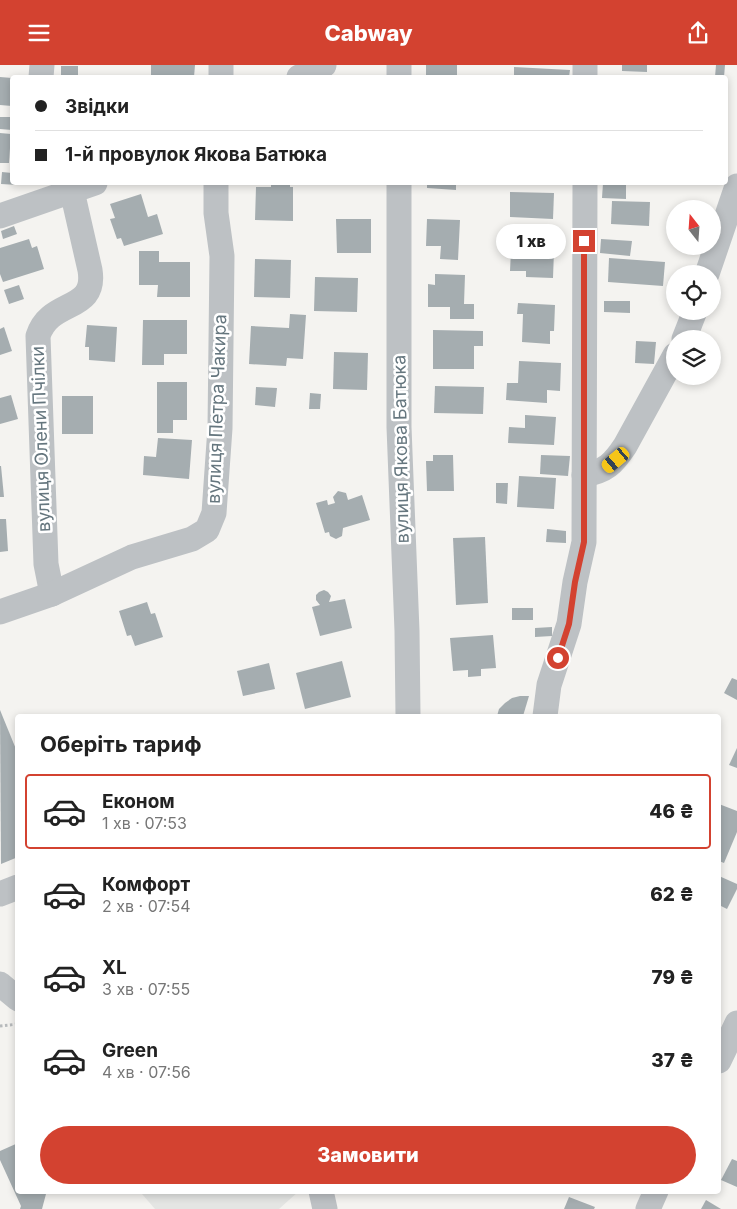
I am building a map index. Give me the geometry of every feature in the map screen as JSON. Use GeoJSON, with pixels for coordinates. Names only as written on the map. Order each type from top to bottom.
{"type":"FeatureCollection","features":[{"type":"Feature","properties":{"kind":"street"},"geometry":{"type":"LineString","coordinates":[[303,75],[324,65]]}},
{"type":"Feature","properties":{"kind":"street","name":"вулиця Петра Чакира"},"geometry":{"type":"LineString","coordinates":[[0,612],[52,594],[132,557],[192,539],[207,530],[214,513],[220,428],[222,256],[216,213],[216,185]]}},
{"type":"Feature","properties":{"kind":"street","name":"вулиця Якова Батюка"},"geometry":{"type":"LineString","coordinates":[[399,185],[398,427],[408,631],[408,714]]}},
{"type":"Feature","properties":{"kind":"street"},"geometry":{"type":"LineString","coordinates":[[545,714],[549,685],[569,624],[575,582],[584,542],[585,185]]}},
{"type":"Feature","properties":{"kind":"street"},"geometry":{"type":"LineString","coordinates":[[710,265],[737,186]]}},
{"type":"Feature","properties":{"kind":"street"},"geometry":{"type":"LineString","coordinates":[[0,216],[44,191],[83,187]]}},
{"type":"Feature","properties":{"kind":"street","name":"вулиця Олени Пчілки"},"geometry":{"type":"LineString","coordinates":[[52,594],[46,564],[38,336],[46,319],[85,297],[90,289],[92,279],[83,187]]}},
{"type":"Feature","properties":{"kind":"street"},"geometry":{"type":"LineString","coordinates":[[584,475],[596,473],[607,468],[616,460],[666,371]]}},
{"type":"Feature","properties":{"kind":"street"},"geometry":{"type":"LineString","coordinates":[[0,894],[15,888]]}},
{"type":"Feature","properties":{"kind":"street"},"geometry":{"type":"LineString","coordinates":[[0,984],[15,996]]}},
{"type":"Feature","properties":{"kind":"street"},"geometry":{"type":"LineString","coordinates":[[721,1057],[735,1031]]}},
{"type":"Feature","properties":{"kind":"street"},"geometry":{"type":"LineString","coordinates":[[322,1194],[324,1209]]}},
{"type":"Feature","properties":{"kind":"street"},"geometry":{"type":"LineString","coordinates":[[648,1209],[655,1194]]}},
{"type":"Feature","properties":{"kind":"path"},"geometry":{"type":"LineString","coordinates":[[0,1026],[15,1024]]}},
{"type":"Feature","properties":{"kind":"shaded area"},"geometry":{"type":"Polygon","coordinates":[[[142,1194],[296,1194],[279,1209],[155,1209],[142,1194]]]}},
{"type":"Feature","properties":{"kind":"building"},"geometry":{"type":"Polygon","coordinates":[[[151,65],[195,65],[194,75],[151,75],[151,65]]]}},
{"type":"Feature","properties":{"kind":"building"},"geometry":{"type":"Polygon","coordinates":[[[426,65],[457,65],[457,75],[426,75],[426,65]]]}},
{"type":"Feature","properties":{"kind":"building"},"geometry":{"type":"Polygon","coordinates":[[[622,65],[647,65],[647,72],[622,71],[622,65]]]}},
{"type":"Feature","properties":{"kind":"building"},"geometry":{"type":"Polygon","coordinates":[[[716,65],[725,65],[724,75],[715,75],[716,65]]]}},
{"type":"Feature","properties":{"kind":"building"},"geometry":{"type":"Polygon","coordinates":[[[61,66],[78,66],[78,75],[61,75],[61,66]]]}},
{"type":"Feature","properties":{"kind":"building"},"geometry":{"type":"Polygon","coordinates":[[[514,67],[570,70],[569,75],[514,75],[514,67]]]}},
{"type":"Feature","properties":{"kind":"building"},"geometry":{"type":"Polygon","coordinates":[[[0,77],[10,78],[10,106],[0,105],[0,77]]]}},
{"type":"Feature","properties":{"kind":"building"},"geometry":{"type":"Polygon","coordinates":[[[0,117],[10,117],[10,130],[0,129],[0,117]]]}},
{"type":"Feature","properties":{"kind":"building"},"geometry":{"type":"Polygon","coordinates":[[[0,133],[10,134],[9,163],[0,163],[0,133]]]}},
{"type":"Feature","properties":{"kind":"building"},"geometry":{"type":"Polygon","coordinates":[[[2,172],[10,173],[10,185],[1,184],[2,172]]]}},
{"type":"Feature","properties":{"kind":"building"},"geometry":{"type":"Polygon","coordinates":[[[271,185],[290,185],[290,187],[293,187],[293,221],[255,220],[256,187],[271,187],[271,185]]]}},
{"type":"Feature","properties":{"kind":"building"},"geometry":{"type":"Polygon","coordinates":[[[427,185],[456,185],[456,190],[427,188],[427,185]]]}},
{"type":"Feature","properties":{"kind":"building"},"geometry":{"type":"Polygon","coordinates":[[[603,185],[626,185],[626,199],[602,198],[603,185]]]}},
{"type":"Feature","properties":{"kind":"building"},"geometry":{"type":"Polygon","coordinates":[[[510,192],[554,193],[553,219],[510,217],[510,192]]]}},
{"type":"Feature","properties":{"kind":"building"},"geometry":{"type":"Polygon","coordinates":[[[141,194],[148,217],[157,214],[163,234],[124,246],[121,238],[117,239],[110,219],[115,218],[110,204],[141,194]]]}},
{"type":"Feature","properties":{"kind":"building"},"geometry":{"type":"Polygon","coordinates":[[[612,201],[650,202],[649,226],[611,224],[612,201]]]}},
{"type":"Feature","properties":{"kind":"building"},"geometry":{"type":"Polygon","coordinates":[[[336,219],[371,219],[371,253],[337,253],[336,219]]]}},
{"type":"Feature","properties":{"kind":"building"},"geometry":{"type":"Polygon","coordinates":[[[427,219],[460,220],[458,260],[440,259],[441,246],[426,246],[427,219]]]}},
{"type":"Feature","properties":{"kind":"building"},"geometry":{"type":"Polygon","coordinates":[[[14,226],[17,234],[3,239],[1,231],[14,226]]]}},
{"type":"Feature","properties":{"kind":"building"},"geometry":{"type":"Polygon","coordinates":[[[29,239],[32,248],[37,246],[44,269],[3,282],[0,274],[0,248],[29,239]]]}},
{"type":"Feature","properties":{"kind":"building"},"geometry":{"type":"Polygon","coordinates":[[[601,239],[632,241],[630,256],[600,253],[601,239]]]}},
{"type":"Feature","properties":{"kind":"building"},"geometry":{"type":"Polygon","coordinates":[[[511,250],[554,251],[553,278],[526,277],[526,271],[510,271],[511,250]]]}},
{"type":"Feature","properties":{"kind":"building"},"geometry":{"type":"Polygon","coordinates":[[[139,251],[159,251],[159,262],[190,262],[190,297],[157,297],[158,285],[139,285],[139,251]]]}},
{"type":"Feature","properties":{"kind":"building"},"geometry":{"type":"Polygon","coordinates":[[[609,258],[665,262],[663,286],[608,282],[609,258]]]}},
{"type":"Feature","properties":{"kind":"building"},"geometry":{"type":"Polygon","coordinates":[[[255,259],[291,260],[290,298],[254,297],[255,259]]]}},
{"type":"Feature","properties":{"kind":"building"},"geometry":{"type":"Polygon","coordinates":[[[435,274],[465,275],[464,304],[474,304],[474,319],[450,319],[450,307],[428,307],[428,284],[435,285],[435,274]]]}},
{"type":"Feature","properties":{"kind":"building"},"geometry":{"type":"Polygon","coordinates":[[[315,277],[358,278],[357,312],[314,311],[315,277]]]}},
{"type":"Feature","properties":{"kind":"building"},"geometry":{"type":"Polygon","coordinates":[[[19,285],[24,299],[9,304],[4,290],[19,285]]]}},
{"type":"Feature","properties":{"kind":"building"},"geometry":{"type":"Polygon","coordinates":[[[604,301],[630,301],[630,313],[604,312],[604,301]]]}},
{"type":"Feature","properties":{"kind":"building"},"geometry":{"type":"Polygon","coordinates":[[[518,303],[555,305],[554,331],[550,331],[550,344],[522,342],[523,314],[517,314],[518,303]]]}},
{"type":"Feature","properties":{"kind":"building"},"geometry":{"type":"Polygon","coordinates":[[[290,314],[306,315],[303,359],[287,358],[286,366],[249,364],[251,326],[289,328],[290,314]]]}},
{"type":"Feature","properties":{"kind":"building"},"geometry":{"type":"Polygon","coordinates":[[[143,320],[187,320],[187,354],[164,354],[164,365],[142,365],[143,320]]]}},
{"type":"Feature","properties":{"kind":"building"},"geometry":{"type":"Polygon","coordinates":[[[87,325],[117,327],[115,362],[89,360],[89,347],[85,347],[87,325]]]}},
{"type":"Feature","properties":{"kind":"building"},"geometry":{"type":"Polygon","coordinates":[[[4,327],[12,351],[0,355],[0,329],[4,327]]]}},
{"type":"Feature","properties":{"kind":"building"},"geometry":{"type":"Polygon","coordinates":[[[433,330],[483,331],[483,346],[474,346],[474,369],[433,369],[433,330]]]}},
{"type":"Feature","properties":{"kind":"building"},"geometry":{"type":"Polygon","coordinates":[[[636,341],[656,342],[654,364],[635,363],[636,341]]]}},
{"type":"Feature","properties":{"kind":"building"},"geometry":{"type":"Polygon","coordinates":[[[334,352],[368,353],[367,390],[333,389],[334,352]]]}},
{"type":"Feature","properties":{"kind":"building"},"geometry":{"type":"Polygon","coordinates":[[[519,361],[561,363],[560,391],[547,390],[547,403],[506,400],[507,383],[518,383],[519,361]]]}},
{"type":"Feature","properties":{"kind":"building"},"geometry":{"type":"Polygon","coordinates":[[[157,382],[187,382],[187,420],[173,420],[173,433],[157,433],[157,382]]]}},
{"type":"Feature","properties":{"kind":"building"},"geometry":{"type":"Polygon","coordinates":[[[435,386],[484,387],[483,414],[434,413],[435,386]]]}},
{"type":"Feature","properties":{"kind":"building"},"geometry":{"type":"Polygon","coordinates":[[[256,387],[277,388],[275,407],[255,405],[256,387]]]}},
{"type":"Feature","properties":{"kind":"building"},"geometry":{"type":"Polygon","coordinates":[[[310,393],[321,394],[320,409],[309,409],[310,393]]]}},
{"type":"Feature","properties":{"kind":"building"},"geometry":{"type":"Polygon","coordinates":[[[11,395],[18,419],[0,424],[0,398],[11,395]]]}},
{"type":"Feature","properties":{"kind":"building"},"geometry":{"type":"Polygon","coordinates":[[[62,396],[93,396],[93,434],[62,434],[62,396]]]}},
{"type":"Feature","properties":{"kind":"building"},"geometry":{"type":"Polygon","coordinates":[[[525,415],[556,417],[554,445],[508,443],[509,427],[525,428],[525,415]]]}},
{"type":"Feature","properties":{"kind":"building"},"geometry":{"type":"Polygon","coordinates":[[[158,438],[192,440],[189,479],[143,475],[144,456],[156,457],[158,438]]]}},
{"type":"Feature","properties":{"kind":"building"},"geometry":{"type":"Polygon","coordinates":[[[433,455],[453,455],[454,491],[427,491],[426,461],[433,461],[433,455]]]}},
{"type":"Feature","properties":{"kind":"building"},"geometry":{"type":"Polygon","coordinates":[[[541,455],[570,456],[568,476],[540,474],[541,455]]]}},
{"type":"Feature","properties":{"kind":"building"},"geometry":{"type":"Polygon","coordinates":[[[1,466],[4,497],[0,497],[1,466]]]}},
{"type":"Feature","properties":{"kind":"building"},"geometry":{"type":"Polygon","coordinates":[[[519,476],[556,478],[554,509],[517,507],[519,476]]]}},
{"type":"Feature","properties":{"kind":"building"},"geometry":{"type":"Polygon","coordinates":[[[496,483],[508,483],[507,504],[496,503],[496,483]]]}},
{"type":"Feature","properties":{"kind":"building"},"geometry":{"type":"Polygon","coordinates":[[[338,491],[346,493],[348,500],[362,495],[370,520],[343,528],[342,536],[336,539],[330,536],[329,532],[325,533],[316,503],[327,500],[328,505],[335,503],[333,497],[338,491]]]}},
{"type":"Feature","properties":{"kind":"building"},"geometry":{"type":"Polygon","coordinates":[[[0,519],[6,519],[8,551],[0,552],[0,519]]]}},
{"type":"Feature","properties":{"kind":"building"},"geometry":{"type":"Polygon","coordinates":[[[547,529],[566,531],[566,543],[546,542],[547,529]]]}},
{"type":"Feature","properties":{"kind":"building"},"geometry":{"type":"Polygon","coordinates":[[[485,537],[488,603],[456,605],[453,538],[485,537]]]}},
{"type":"Feature","properties":{"kind":"building"},"geometry":{"type":"Polygon","coordinates":[[[324,590],[331,596],[329,602],[345,599],[352,628],[320,636],[312,607],[320,605],[316,600],[316,595],[324,590]]]}},
{"type":"Feature","properties":{"kind":"building"},"geometry":{"type":"Polygon","coordinates":[[[147,602],[151,614],[155,613],[163,637],[135,646],[131,635],[127,636],[119,611],[147,602]]]}},
{"type":"Feature","properties":{"kind":"building"},"geometry":{"type":"Polygon","coordinates":[[[512,608],[533,608],[533,620],[512,620],[512,608]]]}},
{"type":"Feature","properties":{"kind":"building"},"geometry":{"type":"Polygon","coordinates":[[[552,627],[552,636],[535,637],[535,628],[552,627]]]}},
{"type":"Feature","properties":{"kind":"building"},"geometry":{"type":"Polygon","coordinates":[[[493,635],[496,668],[481,669],[481,676],[468,677],[468,670],[453,671],[450,638],[493,635]]]}},
{"type":"Feature","properties":{"kind":"building"},"geometry":{"type":"Polygon","coordinates":[[[342,661],[351,697],[305,709],[296,673],[342,661]]]}},
{"type":"Feature","properties":{"kind":"building"},"geometry":{"type":"Polygon","coordinates":[[[269,663],[275,689],[243,696],[237,671],[269,663]]]}},
{"type":"Feature","properties":{"kind":"building"},"geometry":{"type":"Polygon","coordinates":[[[732,678],[737,680],[737,700],[724,693],[732,678]]]}},
{"type":"Feature","properties":{"kind":"building"},"geometry":{"type":"Polygon","coordinates":[[[529,696],[524,714],[498,714],[499,709],[512,698],[529,696]]]}},
{"type":"Feature","properties":{"kind":"building"},"geometry":{"type":"Polygon","coordinates":[[[0,710],[15,747],[15,858],[1,864],[0,710]]]}},
{"type":"Feature","properties":{"kind":"building"},"geometry":{"type":"Polygon","coordinates":[[[737,748],[737,768],[729,765],[737,748]]]}},
{"type":"Feature","properties":{"kind":"building"},"geometry":{"type":"Polygon","coordinates":[[[721,805],[737,811],[737,832],[724,863],[721,862],[721,805]]]}},
{"type":"Feature","properties":{"kind":"building"},"geometry":{"type":"Polygon","coordinates":[[[721,877],[737,884],[737,889],[727,909],[721,906],[721,877]]]}},
{"type":"Feature","properties":{"kind":"building"},"geometry":{"type":"Polygon","coordinates":[[[15,1144],[15,1193],[0,1160],[0,1151],[15,1144]]]}},
{"type":"Feature","properties":{"kind":"building"},"geometry":{"type":"Polygon","coordinates":[[[732,1159],[737,1161],[737,1187],[721,1180],[732,1159]]]}},
{"type":"Feature","properties":{"kind":"building"},"geometry":{"type":"Polygon","coordinates":[[[16,1194],[46,1194],[42,1209],[20,1209],[21,1206],[16,1194]]]}},
{"type":"Feature","properties":{"kind":"building"},"geometry":{"type":"Polygon","coordinates":[[[569,1197],[595,1207],[594,1209],[564,1209],[569,1197]]]}},
{"type":"Feature","properties":{"kind":"building"},"geometry":{"type":"Polygon","coordinates":[[[706,1200],[721,1209],[701,1209],[706,1200]]]}},
{"type":"Feature","properties":{"kind":"route"},"geometry":{"type":"LineString","coordinates":[[558,658],[567,634],[575,582],[584,542],[584,241]]}}]}
